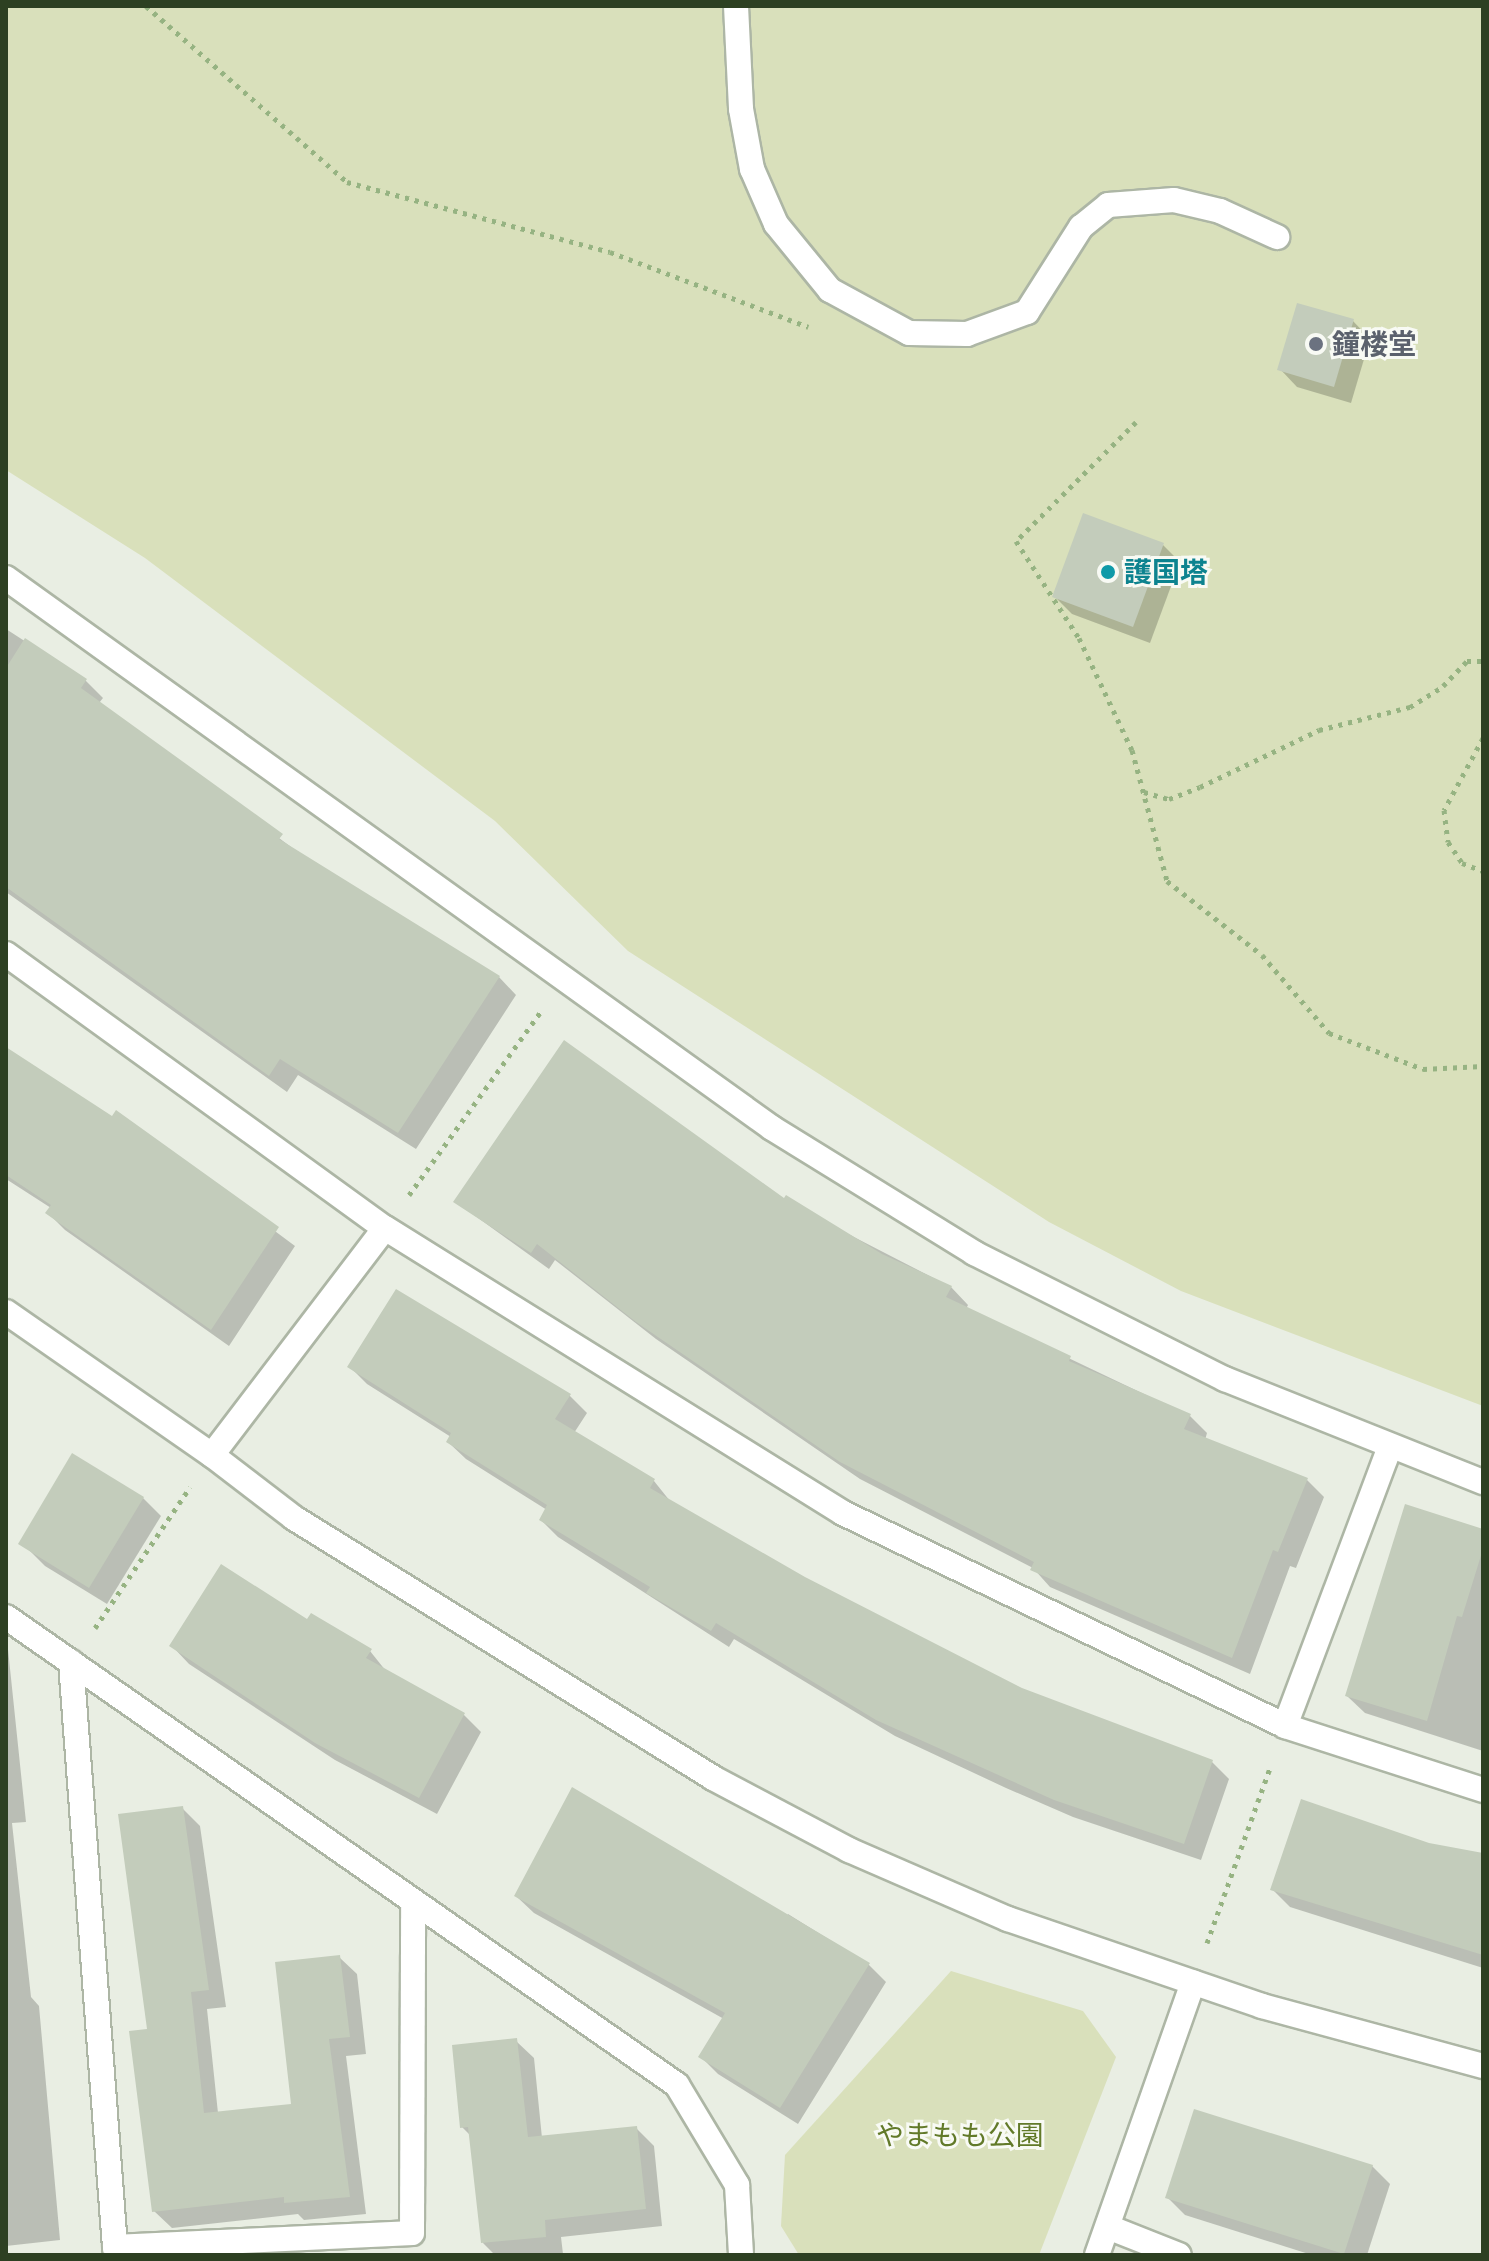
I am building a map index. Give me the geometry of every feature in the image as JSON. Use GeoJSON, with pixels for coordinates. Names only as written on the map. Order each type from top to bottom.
{"type":"FeatureCollection","features":[{"type":"Feature","properties":{"kind":"street"},"geometry":{"type":"LineString","coordinates":[[736,6],[741,109],[752,169],[776,224],[830,290],[909,333],[967,334],[1027,312],[1081,227],[1108,205],[1174,200],[1220,211],[1277,237]]}},
{"type":"Feature","properties":{"kind":"street"},"geometry":{"type":"LineString","coordinates":[[6,578],[772,1128],[974,1253],[1225,1379],[1483,1482]]}},
{"type":"Feature","properties":{"kind":"street"},"geometry":{"type":"LineString","coordinates":[[6,954],[385,1228],[843,1513],[1285,1726],[1483,1790]]}},
{"type":"Feature","properties":{"kind":"street"},"geometry":{"type":"LineString","coordinates":[[212,1455],[385,1228]]}},
{"type":"Feature","properties":{"kind":"street"},"geometry":{"type":"LineString","coordinates":[[6,1312],[212,1455],[294,1518],[713,1778],[849,1850],[1008,1919],[1193,1982],[1483,2066]]}},
{"type":"Feature","properties":{"kind":"street"},"geometry":{"type":"LineString","coordinates":[[1285,1726],[1390,1447]]}},
{"type":"Feature","properties":{"kind":"street"},"geometry":{"type":"LineString","coordinates":[[6,1617],[677,2085],[737,2185],[741,2255]]}},
{"type":"Feature","properties":{"kind":"street"},"geometry":{"type":"LineString","coordinates":[[71,1662],[115,2247],[412,2233],[413,1902]]}},
{"type":"Feature","properties":{"kind":"street"},"geometry":{"type":"LineString","coordinates":[[1097,2255],[1193,1982]]}},
{"type":"Feature","properties":{"kind":"street"},"geometry":{"type":"LineString","coordinates":[[1108,2227],[1179,2255]]}},
{"type":"Feature","properties":{"kind":"path"},"geometry":{"type":"LineString","coordinates":[[146,6],[347,182],[610,252],[812,329]]}},
{"type":"Feature","properties":{"kind":"path"},"geometry":{"type":"LineString","coordinates":[[1136,422],[1016,541],[1079,638],[1132,750],[1167,881],[1262,955],[1329,1033],[1423,1069],[1483,1066]]}},
{"type":"Feature","properties":{"kind":"path"},"geometry":{"type":"LineString","coordinates":[[1143,791],[1169,799],[1319,730],[1410,707],[1443,686],[1467,661],[1483,661]]}},
{"type":"Feature","properties":{"kind":"path"},"geometry":{"type":"LineString","coordinates":[[1483,738],[1444,810],[1448,842],[1462,863],[1483,871]]}},
{"type":"Feature","properties":{"kind":"path"},"geometry":{"type":"LineString","coordinates":[[385,1228],[564,978]]}},
{"type":"Feature","properties":{"kind":"path"},"geometry":{"type":"LineString","coordinates":[[71,1662],[212,1455]]}},
{"type":"Feature","properties":{"kind":"path"},"geometry":{"type":"LineString","coordinates":[[1193,1982],[1285,1726]]}},
{"type":"Feature","properties":{"kind":"green space"},"geometry":{"type":"Polygon","coordinates":[[[6,6],[1483,6],[1483,1406],[1181,1291],[1049,1222],[628,951],[495,821],[145,558],[6,470],[6,6]]]}},
{"type":"Feature","properties":{"kind":"green space","name":"やまもも公園"},"geometry":{"type":"Polygon","coordinates":[[[951,1971],[1083,2011],[1116,2057],[1039,2255],[799,2255],[781,2226],[785,2155],[951,1971]]]}},
{"type":"Feature","properties":{"kind":"building","name":"鐘楼堂"},"geometry":{"type":"Polygon","coordinates":[[[1297,303],[1354,319],[1334,387],[1277,370],[1297,303]]]}},
{"type":"Feature","properties":{"kind":"building"},"geometry":{"type":"Polygon","coordinates":[[[1083,513],[1164,543],[1133,627],[1052,597],[1083,513]]]}},
{"type":"Feature","properties":{"kind":"building"},"geometry":{"type":"Polygon","coordinates":[[[25,638],[87,679],[81,688],[283,834],[279,839],[500,976],[398,1133],[280,1059],[269,1076],[6,887],[6,668],[25,638]]]}},
{"type":"Feature","properties":{"kind":"building"},"geometry":{"type":"Polygon","coordinates":[[[564,1040],[784,1198],[786,1195],[882,1254],[952,1286],[946,1297],[1071,1356],[1069,1361],[1191,1414],[1184,1429],[1308,1478],[1278,1552],[1273,1550],[1232,1658],[1030,1570],[1034,1562],[840,1462],[636,1322],[537,1244],[531,1253],[453,1202],[564,1040]]]}},
{"type":"Feature","properties":{"kind":"building"},"geometry":{"type":"Polygon","coordinates":[[[6,1047],[112,1116],[116,1110],[279,1227],[211,1330],[45,1213],[51,1205],[6,1175],[6,1047]]]}},
{"type":"Feature","properties":{"kind":"building"},"geometry":{"type":"Polygon","coordinates":[[[396,1289],[571,1394],[555,1419],[655,1479],[650,1488],[805,1577],[1022,1688],[1213,1760],[1184,1844],[1054,1800],[876,1720],[716,1623],[711,1631],[646,1593],[650,1587],[539,1520],[547,1505],[446,1442],[451,1433],[347,1367],[396,1289]]]}},
{"type":"Feature","properties":{"kind":"building"},"geometry":{"type":"Polygon","coordinates":[[[72,1453],[144,1497],[89,1588],[18,1544],[72,1453]]]}},
{"type":"Feature","properties":{"kind":"building"},"geometry":{"type":"Polygon","coordinates":[[[1405,1504],[1483,1529],[1483,1549],[1462,1617],[1457,1616],[1427,1721],[1345,1696],[1405,1504]]]}},
{"type":"Feature","properties":{"kind":"building"},"geometry":{"type":"Polygon","coordinates":[[[221,1564],[307,1619],[311,1613],[372,1649],[366,1658],[465,1713],[419,1798],[315,1743],[169,1646],[221,1564]]]}},
{"type":"Feature","properties":{"kind":"building"},"geometry":{"type":"Polygon","coordinates":[[[572,1787],[870,1963],[780,2108],[698,2057],[725,2013],[514,1896],[572,1787]]]}},
{"type":"Feature","properties":{"kind":"building"},"geometry":{"type":"Polygon","coordinates":[[[1301,1799],[1429,1843],[1483,1853],[1483,1955],[1270,1890],[1301,1799]]]}},
{"type":"Feature","properties":{"kind":"building"},"geometry":{"type":"Polygon","coordinates":[[[183,1806],[209,1990],[191,1992],[204,2113],[291,2104],[275,1962],[340,1955],[350,2037],[329,2039],[350,2197],[284,2203],[284,2197],[152,2212],[129,2031],[147,2029],[118,1814],[183,1806]]]}},
{"type":"Feature","properties":{"kind":"building"},"geometry":{"type":"Polygon","coordinates":[[[517,2038],[528,2137],[637,2126],[646,2209],[545,2220],[546,2237],[481,2243],[468,2127],[460,2128],[452,2045],[517,2038]]]}},
{"type":"Feature","properties":{"kind":"building"},"geometry":{"type":"Polygon","coordinates":[[[1194,2109],[1373,2165],[1344,2254],[1165,2198],[1194,2109]]]}},
{"type":"Feature","properties":{"kind":"place","name":"鐘楼堂"},"geometry":{"type":"Point","coordinates":[1316,344]}},
{"type":"Feature","properties":{"kind":"place","name":"護国塔"},"geometry":{"type":"Point","coordinates":[1108,572]}}]}
